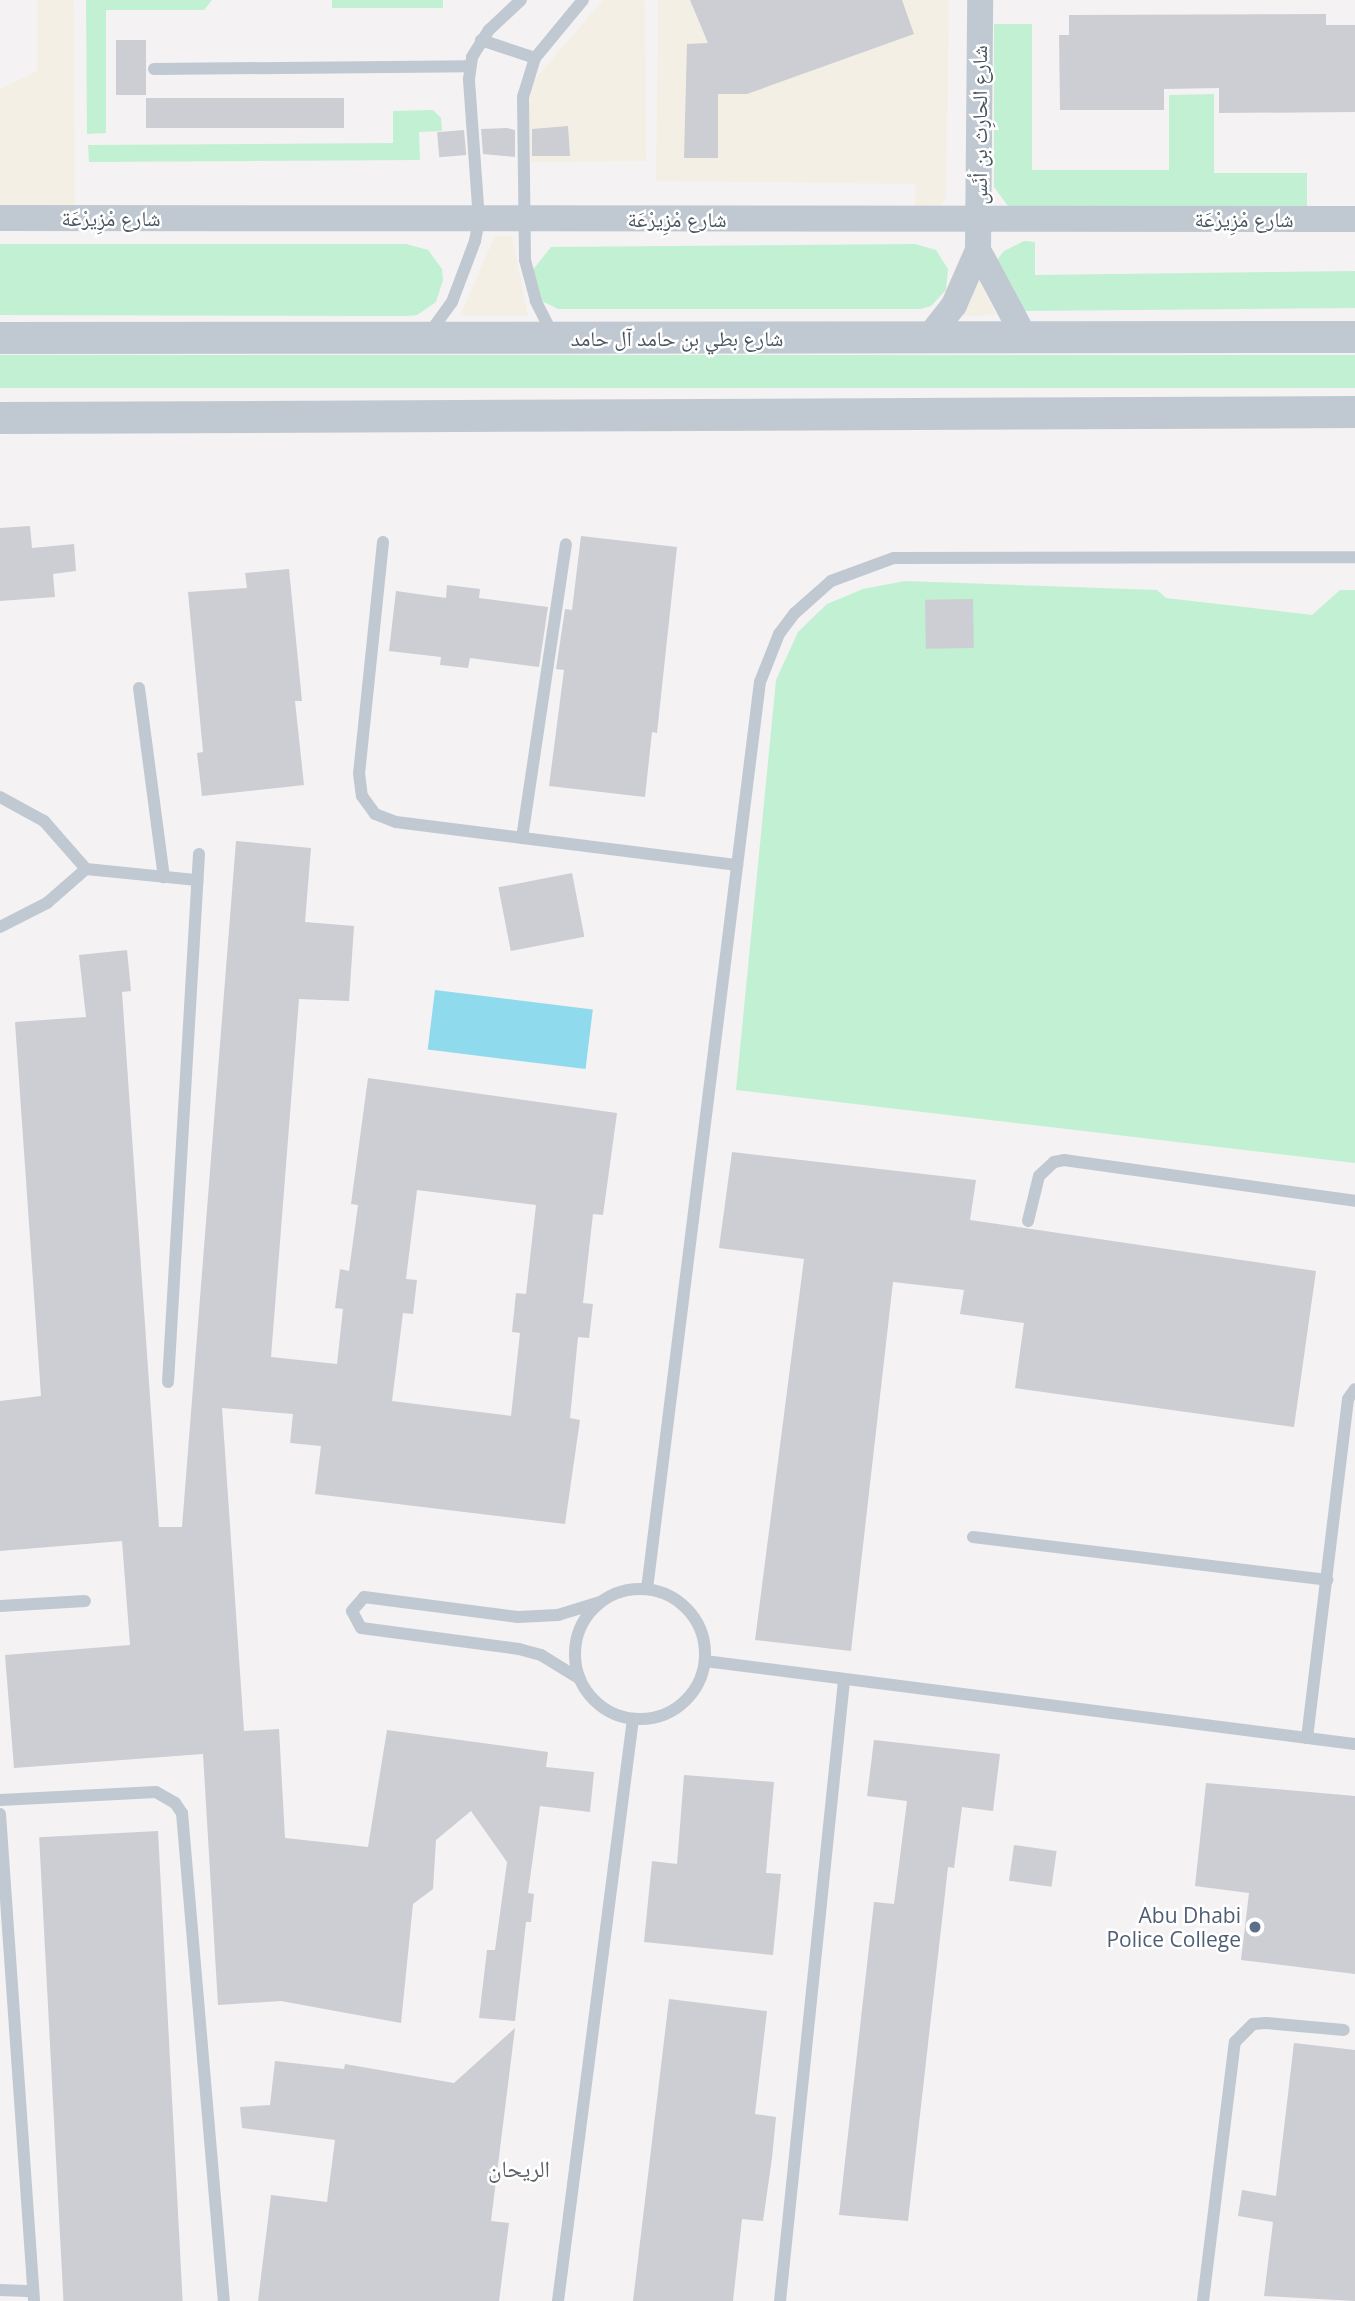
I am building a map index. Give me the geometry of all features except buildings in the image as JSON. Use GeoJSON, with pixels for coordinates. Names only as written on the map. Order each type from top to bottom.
{"type":"FeatureCollection","features":[{"type":"Feature","properties":{"kind":"street","name":"شارع الحارِث بن أنَس"},"geometry":{"type":"LineString","coordinates":[[929,337],[954,306],[978,250],[980,0]]}},
{"type":"Feature","properties":{"kind":"street","name":"شارع مْزِيرْعَة"},"geometry":{"type":"LineString","coordinates":[[0,218],[1355,219]]}},
{"type":"Feature","properties":{"kind":"street"},"geometry":{"type":"LineString","coordinates":[[978,250],[1025,338]]}},
{"type":"Feature","properties":{"kind":"street","name":"شارع بطي بن حامد آل حامد"},"geometry":{"type":"LineString","coordinates":[[4,335],[555,339],[1355,337]]}},
{"type":"Feature","properties":{"kind":"street"},"geometry":{"type":"LineString","coordinates":[[0,418],[1355,412]]}},
{"type":"Feature","properties":{"kind":"lane"},"geometry":{"type":"LineString","coordinates":[[426,338],[462,283],[479,220],[470,66],[481,40],[521,0]]}},
{"type":"Feature","properties":{"kind":"lane"},"geometry":{"type":"LineString","coordinates":[[555,339],[529,281],[523,218],[523,97],[535,58],[583,0]]}},
{"type":"Feature","properties":{"kind":"lane"},"geometry":{"type":"LineString","coordinates":[[481,40],[535,58]]}},
{"type":"Feature","properties":{"kind":"lane"},"geometry":{"type":"LineString","coordinates":[[154,68],[470,66]]}},
{"type":"Feature","properties":{"kind":"lane"},"geometry":{"type":"LineString","coordinates":[[383,542],[359,774],[362,796],[385,820],[737,865]]}},
{"type":"Feature","properties":{"kind":"lane"},"geometry":{"type":"LineString","coordinates":[[522,838],[566,544]]}},
{"type":"Feature","properties":{"kind":"lane"},"geometry":{"type":"LineString","coordinates":[[648,1589],[760,682],[768,657],[795,613],[813,594],[850,570],[916,557],[1355,557]]}},
{"type":"Feature","properties":{"kind":"lane"},"geometry":{"type":"LineString","coordinates":[[139,688],[163,877]]}},
{"type":"Feature","properties":{"kind":"lane"},"geometry":{"type":"LineString","coordinates":[[0,797],[44,821],[86,869],[197,880]]}},
{"type":"Feature","properties":{"kind":"lane"},"geometry":{"type":"LineString","coordinates":[[168,1382],[199,854]]}},
{"type":"Feature","properties":{"kind":"lane"},"geometry":{"type":"LineString","coordinates":[[0,927],[47,903],[86,869]]}},
{"type":"Feature","properties":{"kind":"lane"},"geometry":{"type":"LineString","coordinates":[[1028,1221],[1039,1176],[1054,1161],[1064,1160],[1355,1201]]}},
{"type":"Feature","properties":{"kind":"lane"},"geometry":{"type":"LineString","coordinates":[[1307,1738],[1348,1399],[1355,1389]]}},
{"type":"Feature","properties":{"kind":"lane"},"geometry":{"type":"LineString","coordinates":[[973,1536],[1327,1580]]}},
{"type":"Feature","properties":{"kind":"lane"},"geometry":{"type":"LineString","coordinates":[[631,1589],[648,1589],[664,1593],[691,1613],[705,1644],[705,1661],[692,1693],[680,1705],[649,1718],[633,1719],[601,1706],[580,1679],[551,1661],[519,1649],[361,1628],[352,1611],[364,1597],[518,1617],[558,1615],[631,1589]]}},
{"type":"Feature","properties":{"kind":"lane"},"geometry":{"type":"LineString","coordinates":[[0,1606],[85,1601]]}},
{"type":"Feature","properties":{"kind":"lane"},"geometry":{"type":"LineString","coordinates":[[580,1679],[575,1646],[584,1622],[600,1602]]}},
{"type":"Feature","properties":{"kind":"lane"},"geometry":{"type":"LineString","coordinates":[[705,1661],[844,1681],[1355,1744]]}},
{"type":"Feature","properties":{"kind":"lane"},"geometry":{"type":"LineString","coordinates":[[780,2301],[844,1681]]}},
{"type":"Feature","properties":{"kind":"lane"},"geometry":{"type":"LineString","coordinates":[[558,2301],[633,1719]]}},
{"type":"Feature","properties":{"kind":"lane"},"geometry":{"type":"LineString","coordinates":[[0,1800],[156,1792],[176,1803],[183,1813],[224,2301]]}},
{"type":"Feature","properties":{"kind":"lane"},"geometry":{"type":"LineString","coordinates":[[0,1814],[34,2296],[0,2290]]}},
{"type":"Feature","properties":{"kind":"lane"},"geometry":{"type":"LineString","coordinates":[[1203,2301],[1235,2042],[1253,2024],[1344,2030]]}},
{"type":"Feature","properties":{"kind":"green space"},"geometry":{"type":"Polygon","coordinates":[[[86,0],[212,0],[204,10],[106,10],[106,133],[87,134],[86,0]]]}},
{"type":"Feature","properties":{"kind":"green space"},"geometry":{"type":"Polygon","coordinates":[[[332,0],[443,0],[443,8],[332,8],[332,0]]]}},
{"type":"Feature","properties":{"kind":"green space"},"geometry":{"type":"Polygon","coordinates":[[[994,24],[1032,24],[1032,170],[1169,170],[1169,95],[1214,94],[1214,173],[1307,173],[1307,206],[1008,206],[994,187],[994,24]]]}},
{"type":"Feature","properties":{"kind":"green space"},"geometry":{"type":"Polygon","coordinates":[[[433,110],[441,118],[442,131],[419,132],[420,160],[89,162],[88,145],[393,143],[393,111],[433,110]]]}},
{"type":"Feature","properties":{"kind":"green space"},"geometry":{"type":"Polygon","coordinates":[[[1024,241],[1035,242],[1035,275],[1355,271],[1355,308],[1026,311],[1015,308],[997,260],[1004,251],[1024,241]]]}},
{"type":"Feature","properties":{"kind":"green space"},"geometry":{"type":"Polygon","coordinates":[[[0,244],[406,244],[428,250],[442,269],[443,280],[436,302],[417,315],[406,316],[0,315],[0,244]]]}},
{"type":"Feature","properties":{"kind":"green space"},"geometry":{"type":"Polygon","coordinates":[[[915,244],[936,250],[948,269],[946,290],[931,306],[921,309],[558,309],[540,300],[532,271],[551,247],[915,244]]]}},
{"type":"Feature","properties":{"kind":"green space"},"geometry":{"type":"Polygon","coordinates":[[[0,355],[1355,355],[1355,388],[0,388],[0,355]]]}},
{"type":"Feature","properties":{"kind":"green space"},"geometry":{"type":"Polygon","coordinates":[[[905,581],[1157,590],[1166,598],[1312,615],[1340,590],[1355,590],[1355,1163],[736,1090],[776,680],[798,632],[827,604],[863,589],[905,581]]]}},
{"type":"Feature","properties":{"kind":"sand"},"geometry":{"type":"Polygon","coordinates":[[[37,0],[74,0],[75,208],[0,209],[0,89],[37,71],[37,0]]]}},
{"type":"Feature","properties":{"kind":"sand"},"geometry":{"type":"Polygon","coordinates":[[[603,0],[645,0],[646,161],[530,162],[529,86],[603,0]]]}},
{"type":"Feature","properties":{"kind":"sand"},"geometry":{"type":"Polygon","coordinates":[[[658,0],[949,0],[946,198],[939,207],[915,206],[915,184],[656,181],[658,0]]]}},
{"type":"Feature","properties":{"kind":"sand"},"geometry":{"type":"Polygon","coordinates":[[[495,236],[512,236],[528,316],[460,316],[495,236]]]}},
{"type":"Feature","properties":{"kind":"sand"},"geometry":{"type":"Polygon","coordinates":[[[977,276],[996,315],[963,316],[977,276]]]}},
{"type":"Feature","properties":{"kind":"water"},"geometry":{"type":"Polygon","coordinates":[[[435,990],[593,1009],[586,1069],[428,1050],[435,990]]]}},
{"type":"Feature","properties":{"kind":"place","name":"Abu Dhabi Police College"},"geometry":{"type":"Point","coordinates":[1255,1927]}},
{"type":"Feature","properties":{"kind":"district","name":"الريحان"},"geometry":{"type":"Point","coordinates":[519,2168]}}]}
